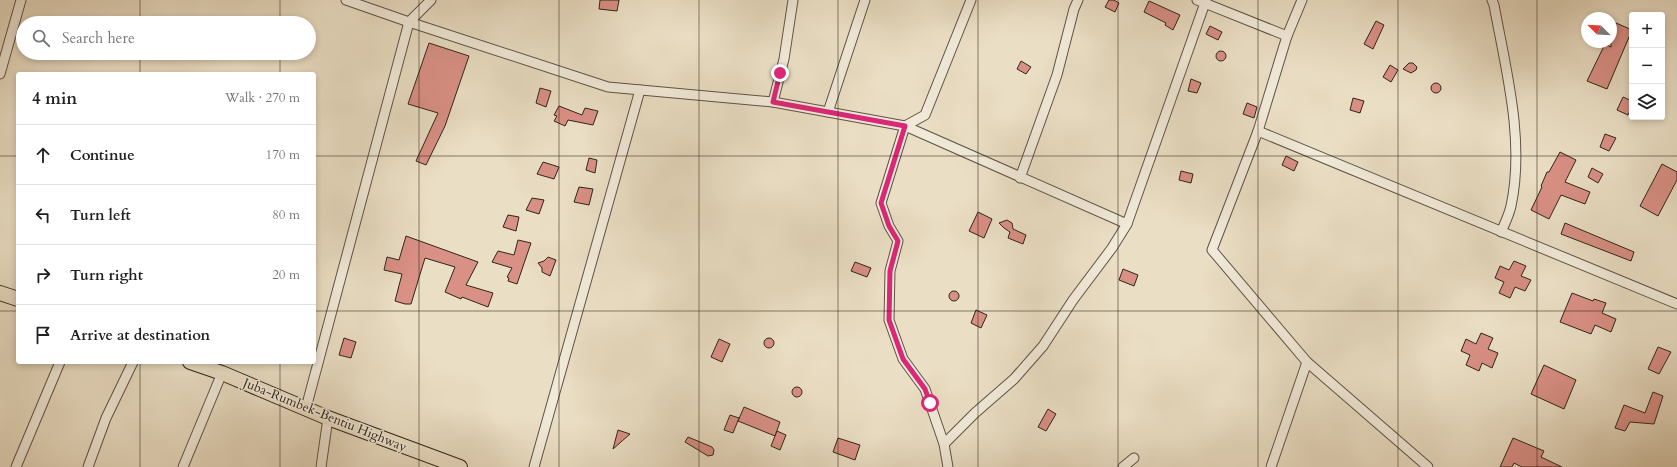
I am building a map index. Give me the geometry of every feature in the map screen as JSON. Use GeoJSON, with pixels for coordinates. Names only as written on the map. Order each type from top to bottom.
{"type":"FeatureCollection","features":[{"type":"Feature","properties":{"kind":"main road"},"geometry":{"type":"LineString","coordinates":[[0,292],[16,298]]}},
{"type":"Feature","properties":{"kind":"main road","name":"Juba-Rumbek-Bentiu Highway"},"geometry":{"type":"LineString","coordinates":[[196,364],[222,373],[328,418],[460,467]]}},
{"type":"Feature","properties":{"kind":"street"},"geometry":{"type":"LineString","coordinates":[[16,16],[21,0]]}},
{"type":"Feature","properties":{"kind":"street"},"geometry":{"type":"LineString","coordinates":[[346,0],[608,87],[773,102],[905,126],[1127,224]]}},
{"type":"Feature","properties":{"kind":"street"},"geometry":{"type":"LineString","coordinates":[[306,408],[409,22],[431,0]]}},
{"type":"Feature","properties":{"kind":"street"},"geometry":{"type":"LineString","coordinates":[[773,102],[784,59],[793,0]]}},
{"type":"Feature","properties":{"kind":"street"},"geometry":{"type":"LineString","coordinates":[[828,112],[865,0]]}},
{"type":"Feature","properties":{"kind":"street"},"geometry":{"type":"LineString","coordinates":[[948,467],[944,444],[925,389],[903,359],[889,320],[890,271],[898,241],[889,226],[881,203],[905,126],[925,115],[971,0]]}},
{"type":"Feature","properties":{"kind":"street"},"geometry":{"type":"LineString","coordinates":[[1020,178],[1057,75],[1074,9],[1078,0]]}},
{"type":"Feature","properties":{"kind":"street"},"geometry":{"type":"LineString","coordinates":[[1302,0],[1287,36],[1258,131],[1212,250],[1307,362],[1428,467]]}},
{"type":"Feature","properties":{"kind":"street"},"geometry":{"type":"LineString","coordinates":[[1492,0],[1516,124],[1513,193],[1511,207],[1501,232]]}},
{"type":"Feature","properties":{"kind":"street"},"geometry":{"type":"LineString","coordinates":[[944,444],[975,413],[1014,379],[1043,346],[1127,224],[1202,1],[1287,36]]}},
{"type":"Feature","properties":{"kind":"street"},"geometry":{"type":"LineString","coordinates":[[0,74],[16,18]]}},
{"type":"Feature","properties":{"kind":"street"},"geometry":{"type":"LineString","coordinates":[[534,467],[640,90]]}},
{"type":"Feature","properties":{"kind":"street"},"geometry":{"type":"LineString","coordinates":[[1258,131],[1677,304]]}},
{"type":"Feature","properties":{"kind":"street"},"geometry":{"type":"LineString","coordinates":[[1271,467],[1307,362]]}},
{"type":"Feature","properties":{"kind":"street"},"geometry":{"type":"LineString","coordinates":[[16,467],[59,364]]}},
{"type":"Feature","properties":{"kind":"street"},"geometry":{"type":"LineString","coordinates":[[88,467],[106,418],[132,364]]}},
{"type":"Feature","properties":{"kind":"street"},"geometry":{"type":"LineString","coordinates":[[183,467],[222,373]]}},
{"type":"Feature","properties":{"kind":"street"},"geometry":{"type":"LineString","coordinates":[[321,467],[328,418]]}},
{"type":"Feature","properties":{"kind":"street"},"geometry":{"type":"LineString","coordinates":[[1123,467],[1134,458]]}},
{"type":"Feature","properties":{"kind":"building"},"geometry":{"type":"Polygon","coordinates":[[[600,0],[619,0],[617,11],[599,9],[600,0]]]}},
{"type":"Feature","properties":{"kind":"building"},"geometry":{"type":"Polygon","coordinates":[[[1109,0],[1114,0],[1119,3],[1115,12],[1105,7],[1109,0]]]}},
{"type":"Feature","properties":{"kind":"building"},"geometry":{"type":"Polygon","coordinates":[[[1149,1],[1180,15],[1173,30],[1165,25],[1166,23],[1144,12],[1149,1]]]}},
{"type":"Feature","properties":{"kind":"building"},"geometry":{"type":"Polygon","coordinates":[[[1376,21],[1384,25],[1373,49],[1364,44],[1376,21]]]}},
{"type":"Feature","properties":{"kind":"building"},"geometry":{"type":"Polygon","coordinates":[[[1617,23],[1629,29],[1629,37],[1607,89],[1587,81],[1603,48],[1617,48],[1617,23]]]}},
{"type":"Feature","properties":{"kind":"building"},"geometry":{"type":"Polygon","coordinates":[[[1210,26],[1222,32],[1218,40],[1206,34],[1210,26]]]}},
{"type":"Feature","properties":{"kind":"building"},"geometry":{"type":"Polygon","coordinates":[[[429,43],[469,56],[445,126],[426,165],[416,161],[438,113],[408,104],[429,43]]]}},
{"type":"Feature","properties":{"kind":"building"},"geometry":{"type":"Polygon","coordinates":[[[1221,51],[1226,56],[1221,61],[1216,56],[1221,51]]]}},
{"type":"Feature","properties":{"kind":"building"},"geometry":{"type":"Polygon","coordinates":[[[1021,61],[1031,67],[1026,74],[1017,69],[1021,61]]]}},
{"type":"Feature","properties":{"kind":"building"},"geometry":{"type":"Polygon","coordinates":[[[1409,63],[1413,63],[1417,67],[1416,70],[1411,73],[1403,69],[1409,63]]]}},
{"type":"Feature","properties":{"kind":"building"},"geometry":{"type":"Polygon","coordinates":[[[1390,65],[1398,70],[1391,82],[1383,77],[1390,65]]]}},
{"type":"Feature","properties":{"kind":"building"},"geometry":{"type":"Polygon","coordinates":[[[1191,79],[1201,83],[1197,93],[1188,91],[1191,79]]]}},
{"type":"Feature","properties":{"kind":"building"},"geometry":{"type":"Polygon","coordinates":[[[1434,83],[1438,83],[1441,88],[1438,93],[1434,93],[1431,90],[1431,86],[1434,83]]]}},
{"type":"Feature","properties":{"kind":"building"},"geometry":{"type":"Polygon","coordinates":[[[540,88],[551,91],[546,107],[536,103],[540,88]]]}},
{"type":"Feature","properties":{"kind":"building"},"geometry":{"type":"Polygon","coordinates":[[[1623,97],[1629,100],[1628,115],[1617,110],[1623,97]]]}},
{"type":"Feature","properties":{"kind":"building"},"geometry":{"type":"Polygon","coordinates":[[[1353,98],[1364,101],[1360,113],[1350,110],[1353,98]]]}},
{"type":"Feature","properties":{"kind":"building"},"geometry":{"type":"Polygon","coordinates":[[[1247,103],[1257,107],[1254,118],[1243,114],[1247,103]]]}},
{"type":"Feature","properties":{"kind":"building"},"geometry":{"type":"Polygon","coordinates":[[[559,106],[582,115],[585,108],[598,111],[593,125],[568,120],[565,126],[554,121],[557,116],[554,115],[559,106]]]}},
{"type":"Feature","properties":{"kind":"building"},"geometry":{"type":"Polygon","coordinates":[[[1605,134],[1616,138],[1609,151],[1600,147],[1605,134]]]}},
{"type":"Feature","properties":{"kind":"building"},"geometry":{"type":"Polygon","coordinates":[[[1560,152],[1576,160],[1565,182],[1590,192],[1585,204],[1561,195],[1549,219],[1531,210],[1542,187],[1541,186],[1547,172],[1549,172],[1560,152]]]}},
{"type":"Feature","properties":{"kind":"building"},"geometry":{"type":"Polygon","coordinates":[[[1286,156],[1298,162],[1294,171],[1282,165],[1286,156]]]}},
{"type":"Feature","properties":{"kind":"building"},"geometry":{"type":"Polygon","coordinates":[[[589,158],[597,160],[595,173],[586,170],[589,158]]]}},
{"type":"Feature","properties":{"kind":"building"},"geometry":{"type":"Polygon","coordinates":[[[543,162],[559,167],[554,179],[537,174],[543,162]]]}},
{"type":"Feature","properties":{"kind":"building"},"geometry":{"type":"Polygon","coordinates":[[[1662,164],[1677,172],[1677,180],[1658,216],[1640,206],[1662,164]]]}},
{"type":"Feature","properties":{"kind":"building"},"geometry":{"type":"Polygon","coordinates":[[[1592,168],[1603,174],[1598,183],[1588,177],[1592,168]]]}},
{"type":"Feature","properties":{"kind":"building"},"geometry":{"type":"Polygon","coordinates":[[[1181,171],[1193,174],[1191,183],[1179,180],[1181,171]]]}},
{"type":"Feature","properties":{"kind":"building"},"geometry":{"type":"Polygon","coordinates":[[[579,187],[593,189],[589,205],[574,202],[579,187]]]}},
{"type":"Feature","properties":{"kind":"building"},"geometry":{"type":"Polygon","coordinates":[[[532,198],[544,200],[539,214],[526,210],[532,198]]]}},
{"type":"Feature","properties":{"kind":"building"},"geometry":{"type":"Polygon","coordinates":[[[978,212],[992,219],[984,238],[969,231],[978,212]]]}},
{"type":"Feature","properties":{"kind":"building"},"geometry":{"type":"Polygon","coordinates":[[[508,215],[519,217],[516,231],[503,227],[508,215]]]}},
{"type":"Feature","properties":{"kind":"building"},"geometry":{"type":"Polygon","coordinates":[[[1007,220],[1012,223],[1013,229],[1026,235],[1023,244],[1008,238],[1010,232],[999,223],[1007,220]]]}},
{"type":"Feature","properties":{"kind":"building"},"geometry":{"type":"Polygon","coordinates":[[[1565,223],[1634,252],[1631,261],[1561,234],[1565,223]]]}},
{"type":"Feature","properties":{"kind":"building"},"geometry":{"type":"Polygon","coordinates":[[[406,236],[478,262],[466,285],[493,293],[488,307],[462,297],[461,299],[445,292],[455,267],[425,258],[411,304],[395,301],[402,274],[384,270],[387,257],[399,260],[406,236]]]}},
{"type":"Feature","properties":{"kind":"building"},"geometry":{"type":"Polygon","coordinates":[[[518,240],[531,243],[517,284],[508,281],[509,278],[507,277],[512,268],[492,262],[498,251],[514,255],[518,240]]]}},
{"type":"Feature","properties":{"kind":"building"},"geometry":{"type":"Polygon","coordinates":[[[548,257],[556,260],[550,276],[542,272],[542,268],[538,263],[544,261],[548,257]]]}},
{"type":"Feature","properties":{"kind":"building"},"geometry":{"type":"Polygon","coordinates":[[[1514,261],[1526,266],[1521,276],[1531,280],[1525,291],[1515,287],[1510,298],[1499,293],[1504,282],[1495,278],[1500,266],[1509,270],[1514,261]]]}},
{"type":"Feature","properties":{"kind":"building"},"geometry":{"type":"Polygon","coordinates":[[[855,262],[871,268],[867,277],[851,271],[855,262]]]}},
{"type":"Feature","properties":{"kind":"building"},"geometry":{"type":"Polygon","coordinates":[[[1123,269],[1138,275],[1134,286],[1119,280],[1123,269]]]}},
{"type":"Feature","properties":{"kind":"building"},"geometry":{"type":"Polygon","coordinates":[[[952,291],[956,291],[959,296],[956,301],[952,301],[949,298],[949,294],[952,291]]]}},
{"type":"Feature","properties":{"kind":"building"},"geometry":{"type":"Polygon","coordinates":[[[1572,293],[1593,301],[1594,299],[1606,303],[1602,313],[1616,319],[1611,332],[1595,325],[1591,334],[1560,322],[1572,293]]]}},
{"type":"Feature","properties":{"kind":"building"},"geometry":{"type":"Polygon","coordinates":[[[976,310],[987,315],[981,328],[971,323],[976,310]]]}},
{"type":"Feature","properties":{"kind":"building"},"geometry":{"type":"Polygon","coordinates":[[[1481,333],[1493,338],[1488,349],[1498,353],[1492,368],[1482,363],[1479,371],[1466,365],[1470,355],[1461,351],[1466,339],[1476,344],[1481,333]]]}},
{"type":"Feature","properties":{"kind":"building"},"geometry":{"type":"Polygon","coordinates":[[[344,338],[356,342],[351,358],[339,355],[344,338]]]}},
{"type":"Feature","properties":{"kind":"building"},"geometry":{"type":"Polygon","coordinates":[[[769,338],[774,343],[769,348],[764,343],[769,338]]]}},
{"type":"Feature","properties":{"kind":"building"},"geometry":{"type":"Polygon","coordinates":[[[719,339],[730,344],[722,362],[711,357],[719,339]]]}},
{"type":"Feature","properties":{"kind":"building"},"geometry":{"type":"Polygon","coordinates":[[[1658,347],[1671,352],[1659,374],[1648,369],[1658,347]]]}},
{"type":"Feature","properties":{"kind":"building"},"geometry":{"type":"Polygon","coordinates":[[[1544,365],[1576,380],[1564,409],[1531,394],[1544,365]]]}},
{"type":"Feature","properties":{"kind":"building"},"geometry":{"type":"Polygon","coordinates":[[[795,387],[799,387],[801,388],[801,396],[795,397],[792,394],[792,390],[795,387]]]}},
{"type":"Feature","properties":{"kind":"building"},"geometry":{"type":"Polygon","coordinates":[[[1653,392],[1663,396],[1654,424],[1630,422],[1625,431],[1615,428],[1624,405],[1645,413],[1653,392]]]}},
{"type":"Feature","properties":{"kind":"building"},"geometry":{"type":"Polygon","coordinates":[[[744,407],[780,422],[775,436],[738,421],[744,407]]]}},
{"type":"Feature","properties":{"kind":"building"},"geometry":{"type":"Polygon","coordinates":[[[1048,409],[1056,414],[1046,431],[1038,427],[1048,409]]]}},
{"type":"Feature","properties":{"kind":"building"},"geometry":{"type":"Polygon","coordinates":[[[730,415],[739,418],[733,433],[724,430],[730,415]]]}},
{"type":"Feature","properties":{"kind":"building"},"geometry":{"type":"Polygon","coordinates":[[[618,430],[630,434],[613,449],[618,430]]]}},
{"type":"Feature","properties":{"kind":"building"},"geometry":{"type":"Polygon","coordinates":[[[777,431],[786,435],[780,450],[771,446],[777,431]]]}},
{"type":"Feature","properties":{"kind":"building"},"geometry":{"type":"Polygon","coordinates":[[[688,437],[712,447],[714,450],[713,455],[708,456],[685,442],[688,437]]]}},
{"type":"Feature","properties":{"kind":"building"},"geometry":{"type":"Polygon","coordinates":[[[838,438],[860,445],[855,460],[833,452],[838,438]]]}},
{"type":"Feature","properties":{"kind":"building"},"geometry":{"type":"Polygon","coordinates":[[[1513,438],[1544,451],[1541,457],[1562,467],[1522,467],[1514,463],[1512,467],[1500,467],[1513,438]]]}},
{"type":"Feature","properties":{"kind":"route"},"geometry":{"type":"LineString","coordinates":[[780,73],[773,102],[905,126],[881,203],[889,226],[898,241],[890,271],[889,320],[903,359],[925,389],[930,403]]}}]}
